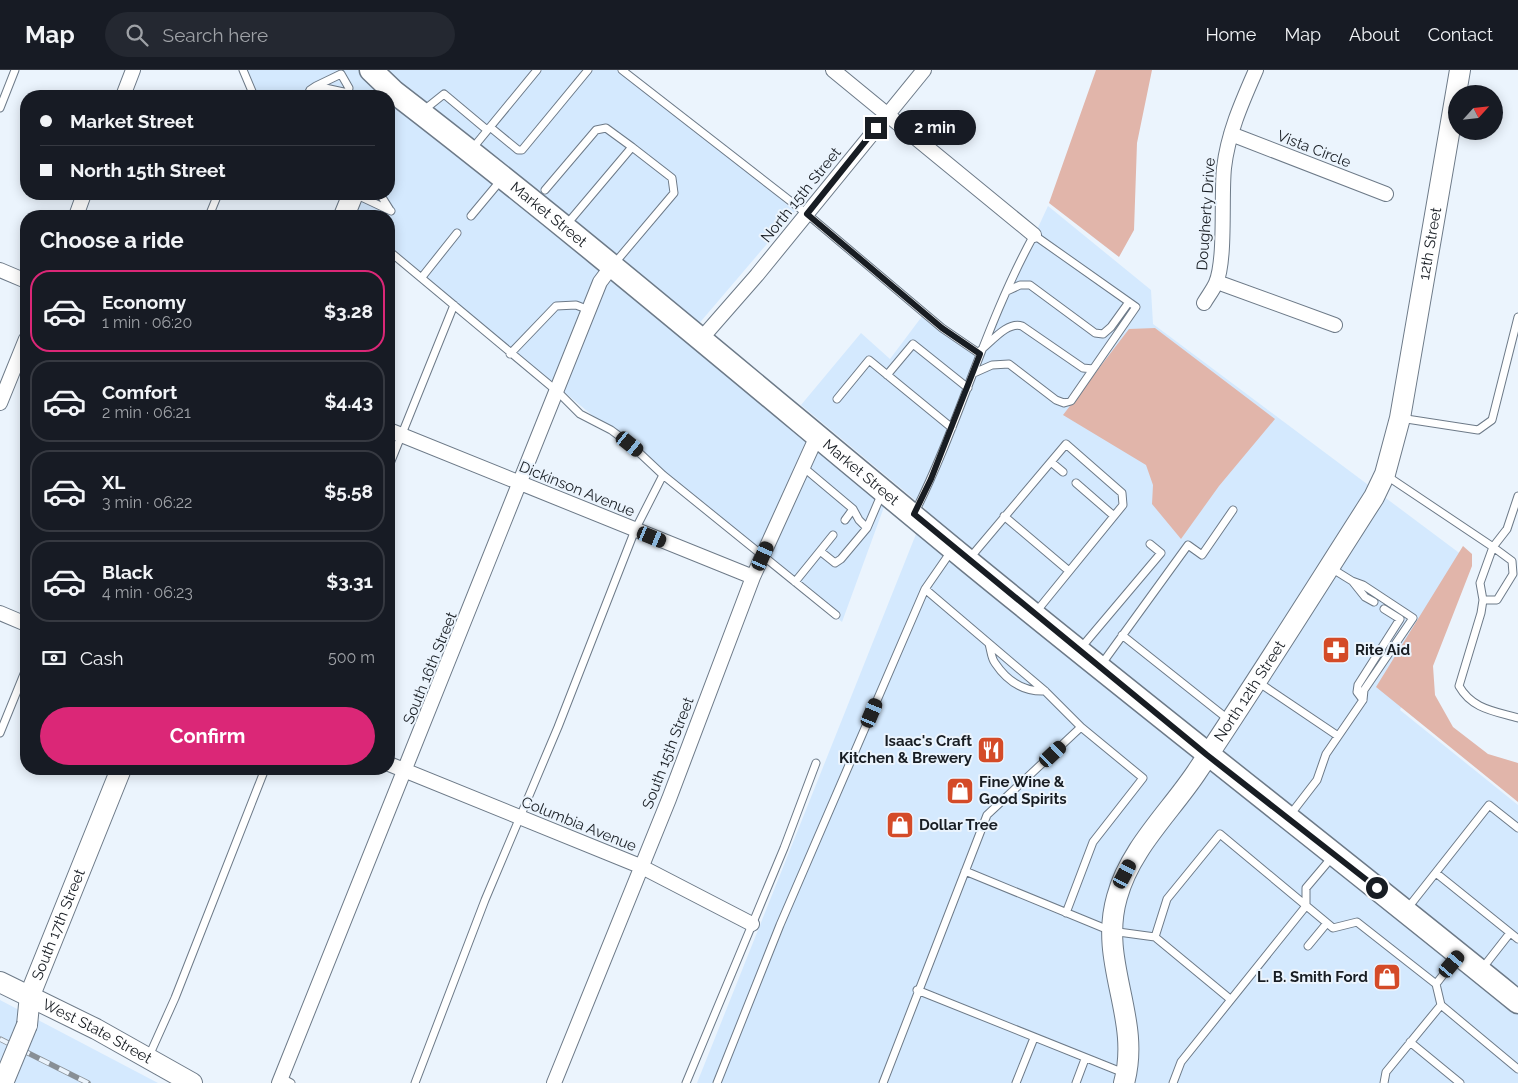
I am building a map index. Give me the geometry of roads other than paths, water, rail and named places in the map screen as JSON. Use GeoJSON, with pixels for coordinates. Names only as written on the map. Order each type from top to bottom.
{"type":"FeatureCollection","features":[{"type":"Feature","properties":{"kind":"main road","name":"Market Street"},"geometry":{"type":"LineString","coordinates":[[372,70],[385,90]]}},
{"type":"Feature","properties":{"kind":"main road","name":"12th Street"},"geometry":{"type":"LineString","coordinates":[[1400,418],[1460,70]]}},
{"type":"Feature","properties":{"kind":"main road","name":"Market Street"},"geometry":{"type":"LineString","coordinates":[[395,101],[420,113],[564,227],[914,514],[961,555],[1207,755],[1335,854],[1518,1002]]}},
{"type":"Feature","properties":{"kind":"main road","name":"North 12th Street"},"geometry":{"type":"LineString","coordinates":[[1125,1079],[1129,1041],[1114,965],[1111,931],[1117,897],[1131,862],[1207,755],[1374,497],[1385,474],[1400,418]]}},
{"type":"Feature","properties":{"kind":"main road","name":"South 17th Street"},"geometry":{"type":"LineString","coordinates":[[3,1083],[27,1025],[30,996],[120,775]]}},
{"type":"Feature","properties":{"kind":"main road","name":"West State Street"},"geometry":{"type":"LineString","coordinates":[[0,982],[148,1057],[192,1083]]}},
{"type":"Feature","properties":{"kind":"street"},"geometry":{"type":"LineString","coordinates":[[125,90],[133,70]]}},
{"type":"Feature","properties":{"kind":"street"},"geometry":{"type":"LineString","coordinates":[[833,70],[1034,235]]}},
{"type":"Feature","properties":{"kind":"street","name":"North 15th Street"},"geometry":{"type":"LineString","coordinates":[[701,339],[807,214],[924,70]]}},
{"type":"Feature","properties":{"kind":"street","name":"Dougherty Drive"},"geometry":{"type":"LineString","coordinates":[[1204,303],[1217,282],[1224,166],[1231,134],[1237,113],[1256,70]]}},
{"type":"Feature","properties":{"kind":"street","name":"Vista Circle"},"geometry":{"type":"LineString","coordinates":[[1231,134],[1386,194]]}},
{"type":"Feature","properties":{"kind":"street","name":"South 16th Street"},"geometry":{"type":"LineString","coordinates":[[284,1081],[519,482],[558,392],[600,282],[612,266]]}},
{"type":"Feature","properties":{"kind":"street"},"geometry":{"type":"LineString","coordinates":[[0,270],[20,278]]}},
{"type":"Feature","properties":{"kind":"street"},"geometry":{"type":"LineString","coordinates":[[1217,282],[1335,325]]}},
{"type":"Feature","properties":{"kind":"street"},"geometry":{"type":"LineString","coordinates":[[0,403],[20,354]]}},
{"type":"Feature","properties":{"kind":"street","name":"Dickinson Avenue"},"geometry":{"type":"LineString","coordinates":[[395,434],[753,577]]}},
{"type":"Feature","properties":{"kind":"street","name":"South 15th Street"},"geometry":{"type":"LineString","coordinates":[[554,1083],[640,866],[669,800],[753,577],[817,436]]}},
{"type":"Feature","properties":{"kind":"street"},"geometry":{"type":"LineString","coordinates":[[0,613],[20,621]]}},
{"type":"Feature","properties":{"kind":"street","name":"Columbia Avenue"},"geometry":{"type":"LineString","coordinates":[[395,766],[640,866],[752,924]]}},
{"type":"Feature","properties":{"kind":"lane"},"geometry":{"type":"LineString","coordinates":[[0,108],[15,70]]}},
{"type":"Feature","properties":{"kind":"lane"},"geometry":{"type":"LineString","coordinates":[[243,70],[251,90]]}},
{"type":"Feature","properties":{"kind":"lane"},"geometry":{"type":"LineString","coordinates":[[470,152],[537,70]]}},
{"type":"Feature","properties":{"kind":"lane"},"geometry":{"type":"LineString","coordinates":[[420,113],[444,94],[518,150],[522,150],[588,70]]}},
{"type":"Feature","properties":{"kind":"lane"},"geometry":{"type":"LineString","coordinates":[[622,70],[807,214],[942,328],[980,352]]}},
{"type":"Feature","properties":{"kind":"lane"},"geometry":{"type":"LineString","coordinates":[[310,90],[316,86]]}},
{"type":"Feature","properties":{"kind":"lane"},"geometry":{"type":"LineString","coordinates":[[545,190],[596,130],[606,128],[672,178],[674,193],[612,266]]}},
{"type":"Feature","properties":{"kind":"lane"},"geometry":{"type":"LineString","coordinates":[[564,227],[632,147]]}},
{"type":"Feature","properties":{"kind":"lane"},"geometry":{"type":"LineString","coordinates":[[471,216],[502,178]]}},
{"type":"Feature","properties":{"kind":"lane"},"geometry":{"type":"LineString","coordinates":[[367,200],[388,210]]}},
{"type":"Feature","properties":{"kind":"lane"},"geometry":{"type":"LineString","coordinates":[[422,276],[457,233]]}},
{"type":"Feature","properties":{"kind":"lane"},"geometry":{"type":"LineString","coordinates":[[914,514],[952,428],[974,373],[980,352],[1034,235],[1136,307],[1071,401],[1064,403],[1056,400],[1009,364],[992,365],[974,373]]}},
{"type":"Feature","properties":{"kind":"lane"},"geometry":{"type":"LineString","coordinates":[[395,256],[422,276],[510,354],[558,392],[580,414],[611,430],[630,444],[663,475],[836,615]]}},
{"type":"Feature","properties":{"kind":"lane"},"geometry":{"type":"LineString","coordinates":[[1007,291],[1020,285],[1030,285],[1096,333],[1103,334],[1111,327],[1128,302]]}},
{"type":"Feature","properties":{"kind":"lane"},"geometry":{"type":"LineString","coordinates":[[395,452],[454,305]]}},
{"type":"Feature","properties":{"kind":"lane"},"geometry":{"type":"LineString","coordinates":[[510,354],[556,306],[576,305],[590,310]]}},
{"type":"Feature","properties":{"kind":"lane"},"geometry":{"type":"LineString","coordinates":[[1400,418],[1478,430],[1492,420],[1518,317]]}},
{"type":"Feature","properties":{"kind":"lane"},"geometry":{"type":"LineString","coordinates":[[980,352],[1009,327],[1016,324],[1022,326],[1083,368],[1093,369]]}},
{"type":"Feature","properties":{"kind":"lane"},"geometry":{"type":"LineString","coordinates":[[887,375],[913,344],[968,388]]}},
{"type":"Feature","properties":{"kind":"lane"},"geometry":{"type":"LineString","coordinates":[[837,399],[869,360],[952,428]]}},
{"type":"Feature","properties":{"kind":"lane"},"geometry":{"type":"LineString","coordinates":[[716,1083],[780,925],[925,589],[1004,516],[1066,444],[1122,493],[1122,505],[1034,614]]}},
{"type":"Feature","properties":{"kind":"lane"},"geometry":{"type":"LineString","coordinates":[[1051,462],[1063,472]]}},
{"type":"Feature","properties":{"kind":"lane"},"geometry":{"type":"LineString","coordinates":[[802,467],[854,509],[859,520],[867,528]]}},
{"type":"Feature","properties":{"kind":"lane"},"geometry":{"type":"LineString","coordinates":[[1385,474],[1494,546],[1512,562],[1513,574],[1496,600],[1483,600]]}},
{"type":"Feature","properties":{"kind":"lane"},"geometry":{"type":"LineString","coordinates":[[415,1083],[485,900],[558,727],[635,530],[663,475]]}},
{"type":"Feature","properties":{"kind":"lane"},"geometry":{"type":"LineString","coordinates":[[1076,483],[1114,516]]}},
{"type":"Feature","properties":{"kind":"lane"},"geometry":{"type":"LineString","coordinates":[[820,551],[835,563],[838,561],[867,528],[875,505],[884,490]]}},
{"type":"Feature","properties":{"kind":"lane"},"geometry":{"type":"LineString","coordinates":[[1518,496],[1507,529],[1487,559],[1480,583],[1483,600],[1459,686],[1467,699],[1480,706],[1518,718]]}},
{"type":"Feature","properties":{"kind":"lane"},"geometry":{"type":"LineString","coordinates":[[845,520],[854,509]]}},
{"type":"Feature","properties":{"kind":"lane"},"geometry":{"type":"LineString","coordinates":[[1100,668],[1188,545],[1202,555],[1233,510]]}},
{"type":"Feature","properties":{"kind":"lane"},"geometry":{"type":"LineString","coordinates":[[1004,516],[1069,571]]}},
{"type":"Feature","properties":{"kind":"lane"},"geometry":{"type":"LineString","coordinates":[[795,582],[833,535]]}},
{"type":"Feature","properties":{"kind":"lane"},"geometry":{"type":"LineString","coordinates":[[1079,651],[1161,553],[1150,544]]}},
{"type":"Feature","properties":{"kind":"lane"},"geometry":{"type":"LineString","coordinates":[[1288,818],[1317,780],[1326,754],[1363,700],[1364,690],[1414,618],[1363,585],[1352,581],[1329,567]]}},
{"type":"Feature","properties":{"kind":"lane"},"geometry":{"type":"LineString","coordinates":[[1352,581],[1365,597],[1374,602]]}},
{"type":"Feature","properties":{"kind":"lane"},"geometry":{"type":"LineString","coordinates":[[925,589],[1045,691],[1081,728],[1142,778],[1093,842],[1066,913]]}},
{"type":"Feature","properties":{"kind":"lane"},"geometry":{"type":"LineString","coordinates":[[1363,700],[1357,692],[1358,684],[1400,619],[1384,608]]}},
{"type":"Feature","properties":{"kind":"lane"},"geometry":{"type":"LineString","coordinates":[[1122,635],[1230,720]]}},
{"type":"Feature","properties":{"kind":"lane"},"geometry":{"type":"LineString","coordinates":[[988,641],[994,662],[1020,688],[1034,692],[1045,691]]}},
{"type":"Feature","properties":{"kind":"lane"},"geometry":{"type":"LineString","coordinates":[[1255,681],[1338,736]]}},
{"type":"Feature","properties":{"kind":"lane"},"geometry":{"type":"LineString","coordinates":[[0,733],[20,684]]}},
{"type":"Feature","properties":{"kind":"lane"},"geometry":{"type":"LineString","coordinates":[[883,1083],[917,990],[987,815],[1081,728]]}},
{"type":"Feature","properties":{"kind":"lane"},"geometry":{"type":"LineString","coordinates":[[686,1083],[784,848],[816,763]]}},
{"type":"Feature","properties":{"kind":"lane"},"geometry":{"type":"LineString","coordinates":[[148,1057],[176,998],[263,775]]}},
{"type":"Feature","properties":{"kind":"lane"},"geometry":{"type":"LineString","coordinates":[[1406,911],[1489,805],[1518,828]]}},
{"type":"Feature","properties":{"kind":"lane"},"geometry":{"type":"LineString","coordinates":[[1155,937],[1167,899],[1220,834],[1332,928],[1357,922],[1436,984],[1441,1005],[1518,1069]]}},
{"type":"Feature","properties":{"kind":"lane"},"geometry":{"type":"LineString","coordinates":[[1173,1083],[1181,1062],[1306,906],[1306,888],[1335,854]]}},
{"type":"Feature","properties":{"kind":"lane"},"geometry":{"type":"LineString","coordinates":[[965,871],[1111,931],[1155,937],[1230,999]]}},
{"type":"Feature","properties":{"kind":"lane"},"geometry":{"type":"LineString","coordinates":[[1436,873],[1518,939]]}},
{"type":"Feature","properties":{"kind":"lane"},"geometry":{"type":"LineString","coordinates":[[1308,946],[1327,923]]}},
{"type":"Feature","properties":{"kind":"lane"},"geometry":{"type":"LineString","coordinates":[[1480,971],[1510,933]]}},
{"type":"Feature","properties":{"kind":"lane"},"geometry":{"type":"LineString","coordinates":[[1436,984],[1459,955]]}},
{"type":"Feature","properties":{"kind":"lane"},"geometry":{"type":"LineString","coordinates":[[917,990],[1085,1059],[1125,1079]]}},
{"type":"Feature","properties":{"kind":"lane"},"geometry":{"type":"LineString","coordinates":[[1384,1083],[1386,1072],[1441,1005]]}},
{"type":"Feature","properties":{"kind":"lane"},"geometry":{"type":"LineString","coordinates":[[1016,1083],[1034,1038]]}},
{"type":"Feature","properties":{"kind":"lane"},"geometry":{"type":"LineString","coordinates":[[1410,1042],[1460,1083]]}},
{"type":"Feature","properties":{"kind":"lane"},"geometry":{"type":"LineString","coordinates":[[1076,1083],[1085,1059]]}},
{"type":"Feature","properties":{"kind":"railway"},"geometry":{"type":"LineString","coordinates":[[0,1039],[88,1083]]}},
{"type":"Feature","properties":{"kind":"place","name":"Rite Aid"},"geometry":{"type":"Point","coordinates":[1336,650]}},
{"type":"Feature","properties":{"kind":"place","name":"Isaac's Craft Kitchen & Brewery"},"geometry":{"type":"Point","coordinates":[991,750]}},
{"type":"Feature","properties":{"kind":"place","name":"Fine Wine & Good Spirits"},"geometry":{"type":"Point","coordinates":[960,791]}},
{"type":"Feature","properties":{"kind":"place","name":"Dollar Tree"},"geometry":{"type":"Point","coordinates":[900,825]}},
{"type":"Feature","properties":{"kind":"place","name":"L. B. Smith Ford"},"geometry":{"type":"Point","coordinates":[1387,977]}}]}
